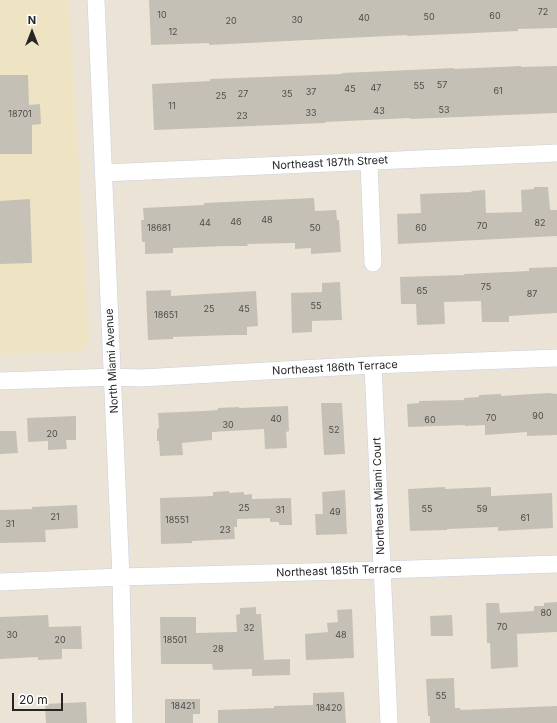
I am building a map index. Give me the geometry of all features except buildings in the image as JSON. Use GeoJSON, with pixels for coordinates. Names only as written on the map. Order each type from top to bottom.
{"type":"FeatureCollection","features":[{"type":"Feature","properties":{"kind":"street","name":"North Miami Avenue"},"geometry":{"type":"LineString","coordinates":[[96,0],[121,577],[124,723]]}},
{"type":"Feature","properties":{"kind":"street","name":"Northeast 187th Street"},"geometry":{"type":"LineString","coordinates":[[103,173],[557,153]]}},
{"type":"Feature","properties":{"kind":"street"},"geometry":{"type":"LineString","coordinates":[[369,162],[373,263]]}},
{"type":"Feature","properties":{"kind":"street","name":"Northeast 186th Terrace"},"geometry":{"type":"LineString","coordinates":[[0,381],[113,377],[141,378],[373,365],[557,358]]}},
{"type":"Feature","properties":{"kind":"street","name":"Northeast Miami Court"},"geometry":{"type":"LineString","coordinates":[[373,365],[389,723]]}},
{"type":"Feature","properties":{"kind":"street","name":"Northeast 185th Terrace"},"geometry":{"type":"LineString","coordinates":[[0,582],[557,564]]}},
{"type":"Feature","properties":{"kind":"shaded area"},"geometry":{"type":"Polygon","coordinates":[[[0,0],[69,0],[89,340],[85,347],[76,352],[0,355],[0,0]]]}}]}
